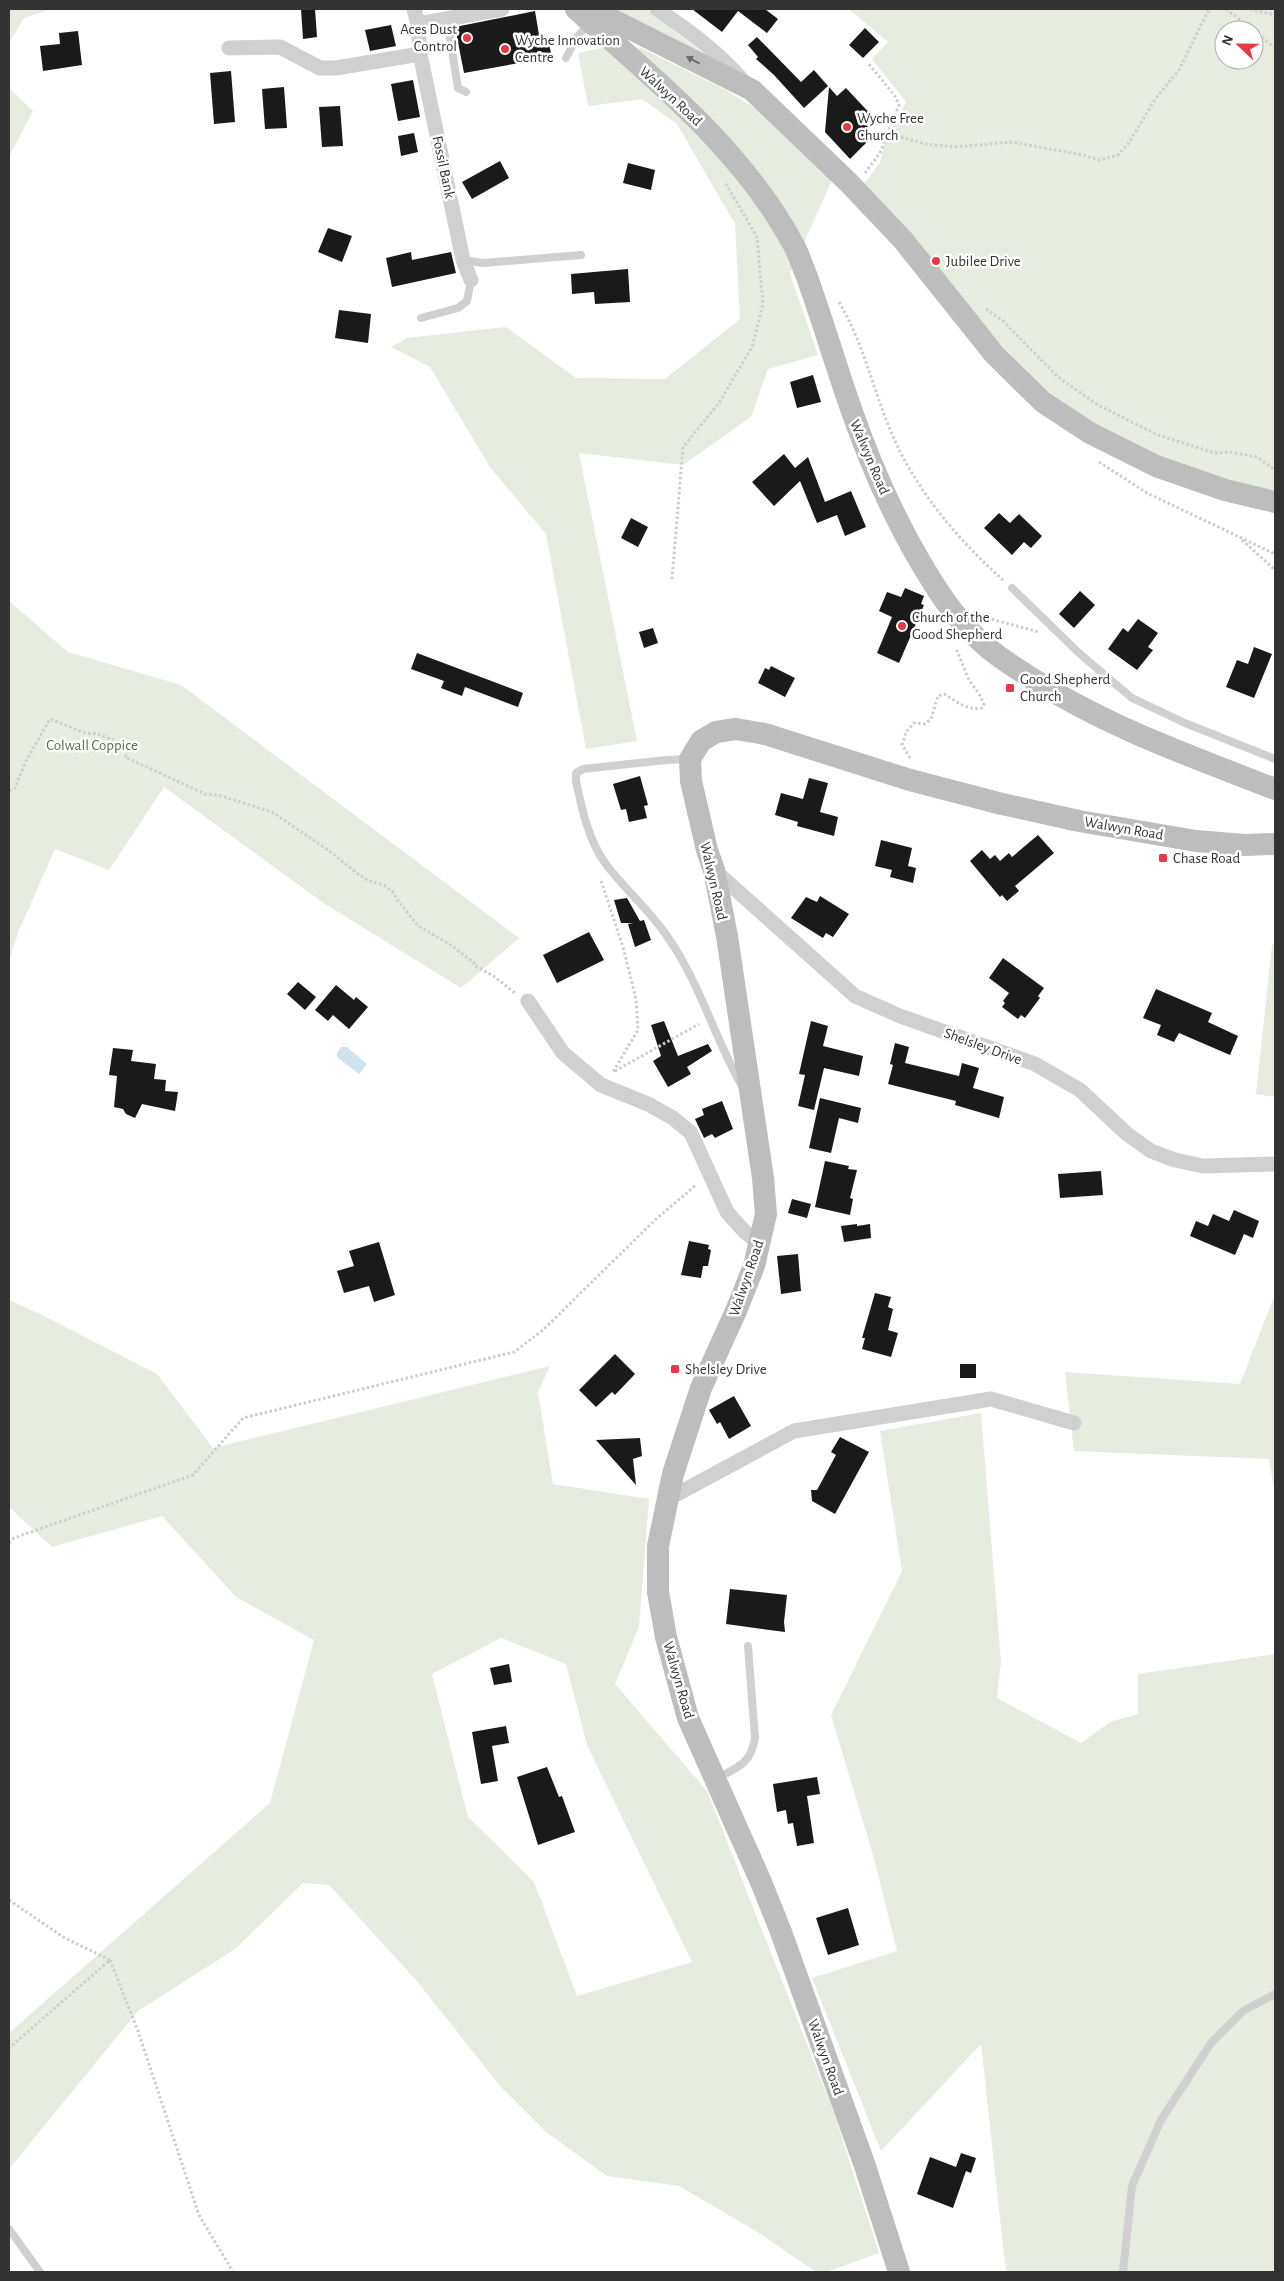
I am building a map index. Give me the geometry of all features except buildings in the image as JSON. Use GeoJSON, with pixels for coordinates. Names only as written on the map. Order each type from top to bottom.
{"type":"FeatureCollection","features":[{"type":"Feature","properties":{"kind":"main road"},"geometry":{"type":"LineString","coordinates":[[581,14],[611,19],[752,90],[853,187],[902,240],[994,354],[1043,402],[1090,433],[1156,466],[1225,490],[1275,502]]}},
{"type":"Feature","properties":{"kind":"main road","name":"Walwyn Road"},"geometry":{"type":"LineString","coordinates":[[581,14],[716,138],[763,194],[794,244],[819,310],[859,435],[879,483],[903,532],[928,575],[969,616],[992,652],[1056,695],[1192,758],[1275,789]]}},
{"type":"Feature","properties":{"kind":"main road","name":"Walwyn Road"},"geometry":{"type":"LineString","coordinates":[[899,2272],[864,2166],[781,1932],[761,1882],[688,1718],[666,1637],[658,1592],[658,1546],[673,1474],[701,1388],[754,1266],[766,1214],[763,1178],[727,936],[714,870],[697,808],[690,760],[701,741],[716,732],[736,729],[765,734],[900,777],[1002,804],[1088,822],[1196,841],[1246,846],[1275,844]]}},
{"type":"Feature","properties":{"kind":"street","name":"Fossil Bank"},"geometry":{"type":"LineString","coordinates":[[414,9],[418,24],[420,54],[463,260],[471,280]]}},
{"type":"Feature","properties":{"kind":"street"},"geometry":{"type":"LineString","coordinates":[[418,24],[502,9]]}},
{"type":"Feature","properties":{"kind":"street"},"geometry":{"type":"LineString","coordinates":[[657,9],[731,65],[752,90]]}},
{"type":"Feature","properties":{"kind":"street"},"geometry":{"type":"LineString","coordinates":[[229,48],[280,47],[320,68],[336,68],[420,54]]}},
{"type":"Feature","properties":{"kind":"street","name":"Shelsley Drive"},"geometry":{"type":"LineString","coordinates":[[714,870],[855,996],[900,1016],[1035,1064],[1080,1090],[1127,1134],[1152,1151],[1175,1160],[1203,1166],[1275,1164]]}},
{"type":"Feature","properties":{"kind":"street"},"geometry":{"type":"LineString","coordinates":[[528,1001],[563,1052],[601,1085],[648,1104],[673,1118],[691,1133],[702,1152],[709,1174],[726,1212],[745,1232],[760,1244]]}},
{"type":"Feature","properties":{"kind":"street"},"geometry":{"type":"LineString","coordinates":[[668,1499],[794,1431],[991,1399],[1074,1424]]}},
{"type":"Feature","properties":{"kind":"lane"},"geometry":{"type":"LineString","coordinates":[[566,58],[577,37],[581,14]]}},
{"type":"Feature","properties":{"kind":"lane"},"geometry":{"type":"LineString","coordinates":[[447,19],[458,88],[466,92]]}},
{"type":"Feature","properties":{"kind":"lane"},"geometry":{"type":"LineString","coordinates":[[463,260],[483,263],[581,256]]}},
{"type":"Feature","properties":{"kind":"lane"},"geometry":{"type":"LineString","coordinates":[[421,318],[458,308],[467,301],[471,280]]}},
{"type":"Feature","properties":{"kind":"lane"},"geometry":{"type":"LineString","coordinates":[[1012,588],[1064,639],[1132,698],[1185,723],[1275,759]]}},
{"type":"Feature","properties":{"kind":"lane"},"geometry":{"type":"LineString","coordinates":[[690,760],[666,760],[583,769],[576,774],[583,812],[605,863],[670,940],[725,1058],[752,1103]]}},
{"type":"Feature","properties":{"kind":"lane"},"geometry":{"type":"LineString","coordinates":[[715,1780],[744,1764],[753,1751],[754,1738],[748,1646]]}},
{"type":"Feature","properties":{"kind":"lane"},"geometry":{"type":"LineString","coordinates":[[1123,2272],[1132,2186],[1161,2120],[1211,2043],[1244,2011],[1275,1994]]}},
{"type":"Feature","properties":{"kind":"lane"},"geometry":{"type":"LineString","coordinates":[[9,2229],[40,2272]]}},
{"type":"Feature","properties":{"kind":"path"},"geometry":{"type":"LineString","coordinates":[[886,137],[901,137],[924,144],[955,147],[1012,142],[1083,154],[1099,160],[1118,155],[1128,144],[1156,98],[1179,70],[1209,9]]}},
{"type":"Feature","properties":{"kind":"path"},"geometry":{"type":"LineString","coordinates":[[1226,9],[1241,20]]}},
{"type":"Feature","properties":{"kind":"path"},"geometry":{"type":"LineString","coordinates":[[1250,9],[1275,15]]}},
{"type":"Feature","properties":{"kind":"path"},"geometry":{"type":"LineString","coordinates":[[1264,39],[1275,48]]}},
{"type":"Feature","properties":{"kind":"path"},"geometry":{"type":"LineString","coordinates":[[853,187],[880,153],[899,105],[895,96],[868,62]]}},
{"type":"Feature","properties":{"kind":"path"},"geometry":{"type":"LineString","coordinates":[[672,578],[683,447],[719,403],[752,347],[763,304],[757,237],[725,182]]}},
{"type":"Feature","properties":{"kind":"path"},"geometry":{"type":"LineString","coordinates":[[835,297],[858,338],[888,424],[921,487],[948,526],[976,556],[1012,588]]}},
{"type":"Feature","properties":{"kind":"path"},"geometry":{"type":"LineString","coordinates":[[983,307],[1002,320],[1058,377],[1098,405],[1158,435],[1214,453],[1229,452],[1257,457],[1275,470]]}},
{"type":"Feature","properties":{"kind":"path"},"geometry":{"type":"LineString","coordinates":[[1237,537],[1275,570]]}},
{"type":"Feature","properties":{"kind":"path"},"geometry":{"type":"LineString","coordinates":[[900,777],[902,773],[910,770],[913,762],[902,745],[906,732],[914,724],[925,724],[932,720],[938,696],[944,694],[972,709],[982,708],[984,705],[968,678],[952,637],[953,628],[969,616],[1064,639]]}},
{"type":"Feature","properties":{"kind":"path"},"geometry":{"type":"LineString","coordinates":[[9,791],[15,788],[26,761],[50,719],[85,733],[98,734],[121,743],[128,752],[126,757],[182,784],[205,794],[218,795],[272,812],[328,850],[358,874],[369,881],[384,885],[394,893],[418,926],[451,945],[474,964],[508,987],[518,997],[528,1001]]}},
{"type":"Feature","properties":{"kind":"path"},"geometry":{"type":"LineString","coordinates":[[597,848],[598,864],[604,892],[623,947],[636,1000],[638,1022],[638,1030],[630,1046],[601,1085]]}},
{"type":"Feature","properties":{"kind":"path"},"geometry":{"type":"LineString","coordinates":[[612,1072],[708,1019]]}},
{"type":"Feature","properties":{"kind":"path"},"geometry":{"type":"LineString","coordinates":[[9,1544],[14,1538],[193,1475],[243,1418],[514,1352],[543,1330],[655,1220],[709,1174]]}},
{"type":"Feature","properties":{"kind":"path"},"geometry":{"type":"LineString","coordinates":[[9,1900],[63,1937],[110,1960],[138,2031],[199,2215],[233,2272]]}},
{"type":"Feature","properties":{"kind":"path"},"geometry":{"type":"LineString","coordinates":[[9,2048],[110,1960]]}},
{"type":"Feature","properties":{"kind":"green space"},"geometry":{"type":"Polygon","coordinates":[[[9,9],[52,9],[24,18],[9,43],[9,9]]]}},
{"type":"Feature","properties":{"kind":"green space"},"geometry":{"type":"Polygon","coordinates":[[[608,9],[646,9],[716,63],[608,9]]]}},
{"type":"Feature","properties":{"kind":"green space"},"geometry":{"type":"Polygon","coordinates":[[[849,9],[1275,9],[1275,502],[1133,455],[1047,390],[929,273],[858,193],[880,162],[886,137],[906,102],[872,59],[888,42],[849,9]]]}},
{"type":"Feature","properties":{"kind":"green space"},"geometry":{"type":"Polygon","coordinates":[[[611,46],[641,48],[726,90],[764,114],[832,180],[790,274],[818,355],[768,369],[751,417],[683,465],[579,453],[637,741],[586,749],[546,534],[490,467],[430,367],[391,347],[407,338],[506,327],[576,378],[665,379],[740,319],[735,224],[677,124],[642,99],[588,106],[578,53],[611,46]]]}},
{"type":"Feature","properties":{"kind":"green space"},"geometry":{"type":"Polygon","coordinates":[[[9,88],[33,111],[9,157],[9,88]]]}},
{"type":"Feature","properties":{"kind":"green space","name":"Colwall Coppice"},"geometry":{"type":"Polygon","coordinates":[[[9,601],[68,652],[181,685],[519,938],[461,988],[325,904],[164,787],[109,870],[55,849],[19,930],[9,961],[9,601]]]}},
{"type":"Feature","properties":{"kind":"green space"},"geometry":{"type":"Polygon","coordinates":[[[1275,944],[1275,1097],[1256,1094],[1272,945],[1275,944]]]}},
{"type":"Feature","properties":{"kind":"green space"},"geometry":{"type":"Polygon","coordinates":[[[1275,1294],[1275,1495],[1269,1459],[1074,1451],[1065,1372],[1240,1384],[1275,1294]]]}},
{"type":"Feature","properties":{"kind":"green space"},"geometry":{"type":"Polygon","coordinates":[[[9,1300],[157,1374],[213,1448],[550,1366],[538,1392],[553,1484],[649,1499],[639,1627],[615,1684],[707,1791],[833,2110],[879,2253],[827,2272],[816,2272],[759,2233],[679,2186],[607,2176],[546,2132],[501,2087],[416,1980],[329,1885],[303,1883],[235,1949],[138,2011],[9,2169],[9,2033],[270,1803],[314,1640],[236,1597],[162,1516],[52,1547],[9,1507],[9,1300]],[[501,1638],[432,1674],[468,1817],[534,1882],[577,1996],[692,1962],[587,1745],[566,1664],[501,1638]]]}},
{"type":"Feature","properties":{"kind":"green space"},"geometry":{"type":"Polygon","coordinates":[[[981,1413],[1001,1662],[997,1698],[1081,1743],[1110,1722],[1138,1714],[1138,1674],[1275,1654],[1275,2272],[1006,2272],[981,2044],[881,2151],[812,1978],[897,1951],[874,1858],[831,1715],[902,1571],[880,1431],[981,1413]]]}},
{"type":"Feature","properties":{"kind":"water"},"geometry":{"type":"Polygon","coordinates":[[[341,1047],[347,1047],[367,1064],[359,1074],[337,1057],[341,1047]]]}},
{"type":"Feature","properties":{"kind":"place","name":"Aces Dust Control"},"geometry":{"type":"Point","coordinates":[467,38]}},
{"type":"Feature","properties":{"kind":"place","name":"Wyche Innovation Centre"},"geometry":{"type":"Point","coordinates":[505,49]}},
{"type":"Feature","properties":{"kind":"place","name":"Wyche Free Church"},"geometry":{"type":"Point","coordinates":[847,127]}},
{"type":"Feature","properties":{"kind":"place","name":"Jubilee Drive"},"geometry":{"type":"Point","coordinates":[936,261]}},
{"type":"Feature","properties":{"kind":"place","name":"Church of the Good Shepherd"},"geometry":{"type":"Point","coordinates":[902,626]}},
{"type":"Feature","properties":{"kind":"place","name":"Good Shepherd Church"},"geometry":{"type":"Point","coordinates":[1010,688]}},
{"type":"Feature","properties":{"kind":"place","name":"Chase Road"},"geometry":{"type":"Point","coordinates":[1163,858]}},
{"type":"Feature","properties":{"kind":"place","name":"Shelsley Drive"},"geometry":{"type":"Point","coordinates":[675,1369]}}]}
